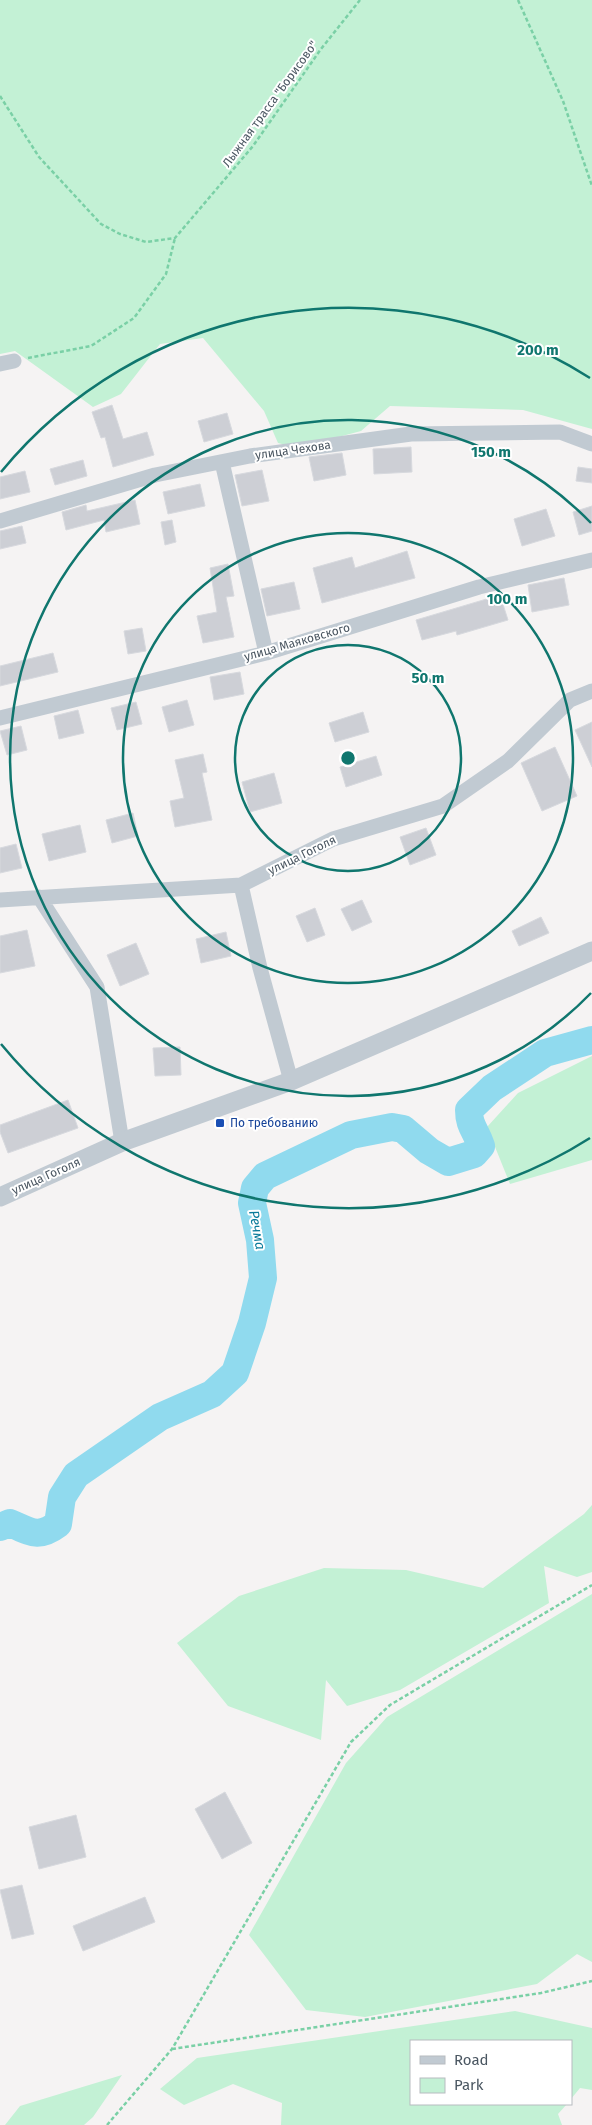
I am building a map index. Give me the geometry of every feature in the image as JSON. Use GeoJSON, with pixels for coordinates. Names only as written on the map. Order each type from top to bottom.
{"type":"FeatureCollection","features":[{"type":"Feature","properties":{"kind":"street","name":"улица Чехова"},"geometry":{"type":"LineString","coordinates":[[0,521],[155,475],[222,462],[411,434],[560,432],[592,444]]}},
{"type":"Feature","properties":{"kind":"street"},"geometry":{"type":"LineString","coordinates":[[222,462],[266,653]]}},
{"type":"Feature","properties":{"kind":"street","name":"улица Маяковского"},"geometry":{"type":"LineString","coordinates":[[0,718],[266,653],[479,587],[592,560]]}},
{"type":"Feature","properties":{"kind":"street","name":"улица Гоголя"},"geometry":{"type":"LineString","coordinates":[[0,900],[241,886],[332,839],[443,806],[508,761],[570,700],[592,691]]}},
{"type":"Feature","properties":{"kind":"street"},"geometry":{"type":"LineString","coordinates":[[241,886],[260,968],[291,1081]]}},
{"type":"Feature","properties":{"kind":"street"},"geometry":{"type":"LineString","coordinates":[[39,898],[97,987],[122,1142]]}},
{"type":"Feature","properties":{"kind":"street","name":"улица Гоголя"},"geometry":{"type":"LineString","coordinates":[[0,1197],[122,1142],[291,1081],[592,951]]}},
{"type":"Feature","properties":{"kind":"path","name":"Лыжная трасса \"Борисово\""},"geometry":{"type":"LineString","coordinates":[[174,238],[252,146],[321,48],[360,0]]}},
{"type":"Feature","properties":{"kind":"path"},"geometry":{"type":"LineString","coordinates":[[518,0],[563,101],[592,186]]}},
{"type":"Feature","properties":{"kind":"path"},"geometry":{"type":"LineString","coordinates":[[0,96],[39,157],[101,224],[120,234],[146,242],[174,238],[166,274],[134,318],[91,346],[7,362]]}},
{"type":"Feature","properties":{"kind":"path"},"geometry":{"type":"LineString","coordinates":[[107,2125],[172,2049],[351,1742],[390,1705],[592,1585]]}},
{"type":"Feature","properties":{"kind":"path"},"geometry":{"type":"LineString","coordinates":[[172,2049],[541,1993],[592,1981]]}},
{"type":"Feature","properties":{"kind":"green space"},"geometry":{"type":"Polygon","coordinates":[[[0,0],[592,0],[592,429],[523,410],[390,406],[361,431],[297,448],[278,443],[264,411],[203,338],[160,344],[121,394],[93,407],[15,351],[0,354],[0,0]]]}},
{"type":"Feature","properties":{"kind":"green space"},"geometry":{"type":"Polygon","coordinates":[[[592,1056],[592,1160],[510,1184],[487,1127],[518,1093],[592,1056]]]}},
{"type":"Feature","properties":{"kind":"green space"},"geometry":{"type":"Polygon","coordinates":[[[592,1505],[592,1572],[577,1577],[544,1566],[549,1603],[400,1690],[347,1706],[326,1680],[321,1740],[228,1706],[177,1643],[239,1596],[324,1568],[406,1570],[483,1588],[584,1514],[592,1505]]]}},
{"type":"Feature","properties":{"kind":"green space"},"geometry":{"type":"Polygon","coordinates":[[[592,1594],[592,1962],[577,1954],[537,1984],[365,2017],[306,2010],[249,1935],[346,1763],[387,1717],[592,1594]]]}},
{"type":"Feature","properties":{"kind":"green space"},"geometry":{"type":"Polygon","coordinates":[[[515,2011],[592,2028],[592,2090],[580,2088],[572,2098],[572,2040],[410,2040],[410,2105],[566,2105],[558,2114],[562,2125],[281,2125],[282,2103],[233,2084],[184,2105],[160,2089],[197,2058],[515,2011]]]}},
{"type":"Feature","properties":{"kind":"green space"},"geometry":{"type":"Polygon","coordinates":[[[122,2075],[93,2117],[84,2125],[5,2125],[20,2106],[122,2075]]]}},
{"type":"Feature","properties":{"kind":"building"},"geometry":{"type":"Polygon","coordinates":[[[112,405],[123,439],[147,432],[154,455],[113,467],[105,437],[101,438],[92,412],[112,405]]]}},
{"type":"Feature","properties":{"kind":"building"},"geometry":{"type":"Polygon","coordinates":[[[227,413],[233,434],[204,442],[198,421],[227,413]]]}},
{"type":"Feature","properties":{"kind":"building"},"geometry":{"type":"Polygon","coordinates":[[[411,447],[412,472],[374,474],[373,449],[411,447]]]}},
{"type":"Feature","properties":{"kind":"building"},"geometry":{"type":"Polygon","coordinates":[[[342,453],[346,475],[314,481],[309,457],[342,453]]]}},
{"type":"Feature","properties":{"kind":"building"},"geometry":{"type":"Polygon","coordinates":[[[83,460],[87,476],[55,485],[50,469],[83,460]]]}},
{"type":"Feature","properties":{"kind":"building"},"geometry":{"type":"Polygon","coordinates":[[[578,467],[592,469],[592,483],[576,481],[578,467]]]}},
{"type":"Feature","properties":{"kind":"building"},"geometry":{"type":"Polygon","coordinates":[[[262,470],[269,501],[242,506],[235,475],[262,470]]]}},
{"type":"Feature","properties":{"kind":"building"},"geometry":{"type":"Polygon","coordinates":[[[25,471],[30,492],[0,499],[0,477],[25,471]]]}},
{"type":"Feature","properties":{"kind":"building"},"geometry":{"type":"Polygon","coordinates":[[[200,484],[205,506],[168,514],[163,492],[200,484]]]}},
{"type":"Feature","properties":{"kind":"building"},"geometry":{"type":"Polygon","coordinates":[[[135,500],[140,524],[106,532],[104,520],[66,530],[62,512],[86,505],[87,511],[135,500]]]}},
{"type":"Feature","properties":{"kind":"building"},"geometry":{"type":"Polygon","coordinates":[[[592,506],[592,531],[579,535],[573,512],[592,506]]]}},
{"type":"Feature","properties":{"kind":"building"},"geometry":{"type":"Polygon","coordinates":[[[546,509],[555,536],[522,546],[514,519],[546,509]]]}},
{"type":"Feature","properties":{"kind":"building"},"geometry":{"type":"Polygon","coordinates":[[[172,520],[176,542],[165,545],[161,522],[172,520]]]}},
{"type":"Feature","properties":{"kind":"building"},"geometry":{"type":"Polygon","coordinates":[[[22,526],[26,543],[0,549],[0,531],[22,526]]]}},
{"type":"Feature","properties":{"kind":"building"},"geometry":{"type":"Polygon","coordinates":[[[407,551],[415,578],[322,603],[313,568],[352,557],[355,568],[407,551]]]}},
{"type":"Feature","properties":{"kind":"building"},"geometry":{"type":"Polygon","coordinates":[[[228,564],[234,596],[226,597],[234,637],[203,643],[197,616],[217,612],[210,568],[228,564]]]}},
{"type":"Feature","properties":{"kind":"building"},"geometry":{"type":"Polygon","coordinates":[[[564,578],[569,605],[532,612],[528,585],[564,578]]]}},
{"type":"Feature","properties":{"kind":"building"},"geometry":{"type":"Polygon","coordinates":[[[294,582],[300,609],[267,616],[261,589],[294,582]]]}},
{"type":"Feature","properties":{"kind":"building"},"geometry":{"type":"Polygon","coordinates":[[[500,595],[508,620],[457,635],[456,631],[422,640],[416,620],[500,595]]]}},
{"type":"Feature","properties":{"kind":"building"},"geometry":{"type":"Polygon","coordinates":[[[142,628],[146,651],[128,654],[124,631],[142,628]]]}},
{"type":"Feature","properties":{"kind":"building"},"geometry":{"type":"Polygon","coordinates":[[[53,653],[58,672],[0,686],[0,666],[53,653]]]}},
{"type":"Feature","properties":{"kind":"building"},"geometry":{"type":"Polygon","coordinates":[[[240,672],[244,694],[214,700],[210,677],[240,672]]]}},
{"type":"Feature","properties":{"kind":"building"},"geometry":{"type":"Polygon","coordinates":[[[187,700],[194,725],[169,732],[162,707],[187,700]]]}},
{"type":"Feature","properties":{"kind":"building"},"geometry":{"type":"Polygon","coordinates":[[[136,702],[142,724],[117,730],[111,708],[136,702]]]}},
{"type":"Feature","properties":{"kind":"building"},"geometry":{"type":"Polygon","coordinates":[[[78,710],[84,733],[59,739],[54,716],[78,710]]]}},
{"type":"Feature","properties":{"kind":"building"},"geometry":{"type":"Polygon","coordinates":[[[363,712],[369,732],[335,742],[329,723],[363,712]]]}},
{"type":"Feature","properties":{"kind":"building"},"geometry":{"type":"Polygon","coordinates":[[[592,722],[592,767],[575,730],[592,722]]]}},
{"type":"Feature","properties":{"kind":"building"},"geometry":{"type":"Polygon","coordinates":[[[21,726],[27,750],[7,755],[0,731],[21,726]]]}},
{"type":"Feature","properties":{"kind":"building"},"geometry":{"type":"Polygon","coordinates":[[[555,747],[577,796],[542,811],[521,763],[555,747]]]}},
{"type":"Feature","properties":{"kind":"building"},"geometry":{"type":"Polygon","coordinates":[[[203,754],[207,772],[202,773],[212,820],[175,827],[170,801],[184,798],[175,760],[203,754]]]}},
{"type":"Feature","properties":{"kind":"building"},"geometry":{"type":"Polygon","coordinates":[[[376,756],[382,775],[346,787],[340,767],[376,756]]]}},
{"type":"Feature","properties":{"kind":"building"},"geometry":{"type":"Polygon","coordinates":[[[274,773],[282,803],[250,812],[242,782],[274,773]]]}},
{"type":"Feature","properties":{"kind":"building"},"geometry":{"type":"Polygon","coordinates":[[[133,813],[138,836],[112,843],[106,820],[133,813]]]}},
{"type":"Feature","properties":{"kind":"building"},"geometry":{"type":"Polygon","coordinates":[[[80,825],[86,852],[49,861],[42,834],[80,825]]]}},
{"type":"Feature","properties":{"kind":"building"},"geometry":{"type":"Polygon","coordinates":[[[426,828],[436,855],[410,865],[400,837],[426,828]]]}},
{"type":"Feature","properties":{"kind":"building"},"geometry":{"type":"Polygon","coordinates":[[[16,844],[22,868],[0,873],[0,848],[16,844]]]}},
{"type":"Feature","properties":{"kind":"building"},"geometry":{"type":"Polygon","coordinates":[[[362,900],[372,922],[352,931],[341,909],[362,900]]]}},
{"type":"Feature","properties":{"kind":"building"},"geometry":{"type":"Polygon","coordinates":[[[315,908],[325,935],[307,942],[296,916],[315,908]]]}},
{"type":"Feature","properties":{"kind":"building"},"geometry":{"type":"Polygon","coordinates":[[[541,917],[549,933],[519,946],[512,931],[541,917]]]}},
{"type":"Feature","properties":{"kind":"building"},"geometry":{"type":"Polygon","coordinates":[[[27,930],[35,966],[0,973],[0,936],[27,930]]]}},
{"type":"Feature","properties":{"kind":"building"},"geometry":{"type":"Polygon","coordinates":[[[226,932],[231,956],[201,963],[196,939],[226,932]]]}},
{"type":"Feature","properties":{"kind":"building"},"geometry":{"type":"Polygon","coordinates":[[[136,943],[149,974],[120,986],[107,955],[136,943]]]}},
{"type":"Feature","properties":{"kind":"building"},"geometry":{"type":"Polygon","coordinates":[[[180,1047],[181,1075],[155,1076],[153,1048],[180,1047]]]}},
{"type":"Feature","properties":{"kind":"building"},"geometry":{"type":"Polygon","coordinates":[[[68,1100],[78,1128],[8,1153],[0,1132],[0,1125],[68,1100]]]}},
{"type":"Feature","properties":{"kind":"building"},"geometry":{"type":"Polygon","coordinates":[[[225,1792],[252,1843],[222,1859],[195,1809],[225,1792]]]}},
{"type":"Feature","properties":{"kind":"building"},"geometry":{"type":"Polygon","coordinates":[[[76,1815],[86,1857],[39,1869],[29,1827],[76,1815]]]}},
{"type":"Feature","properties":{"kind":"building"},"geometry":{"type":"Polygon","coordinates":[[[22,1885],[34,1934],[12,1939],[0,1890],[22,1885]]]}},
{"type":"Feature","properties":{"kind":"building"},"geometry":{"type":"Polygon","coordinates":[[[145,1897],[155,1922],[83,1951],[73,1926],[145,1897]]]}},
{"type":"Feature","properties":{"kind":"waterway","name":"Речма"},"geometry":{"type":"LineString","coordinates":[[0,1527],[10,1523],[40,1533],[51,1529],[58,1524],[62,1497],[76,1475],[160,1417],[212,1394],[235,1373],[252,1323],[263,1278],[260,1240],[252,1203],[255,1188],[265,1176],[351,1135],[392,1127],[403,1129],[429,1151],[448,1162],[474,1154],[481,1146],[471,1125],[469,1110],[492,1088],[545,1053],[592,1040]]}},
{"type":"Feature","properties":{"kind":"place","name":"По требованию"},"geometry":{"type":"Point","coordinates":[220,1123]}}]}
